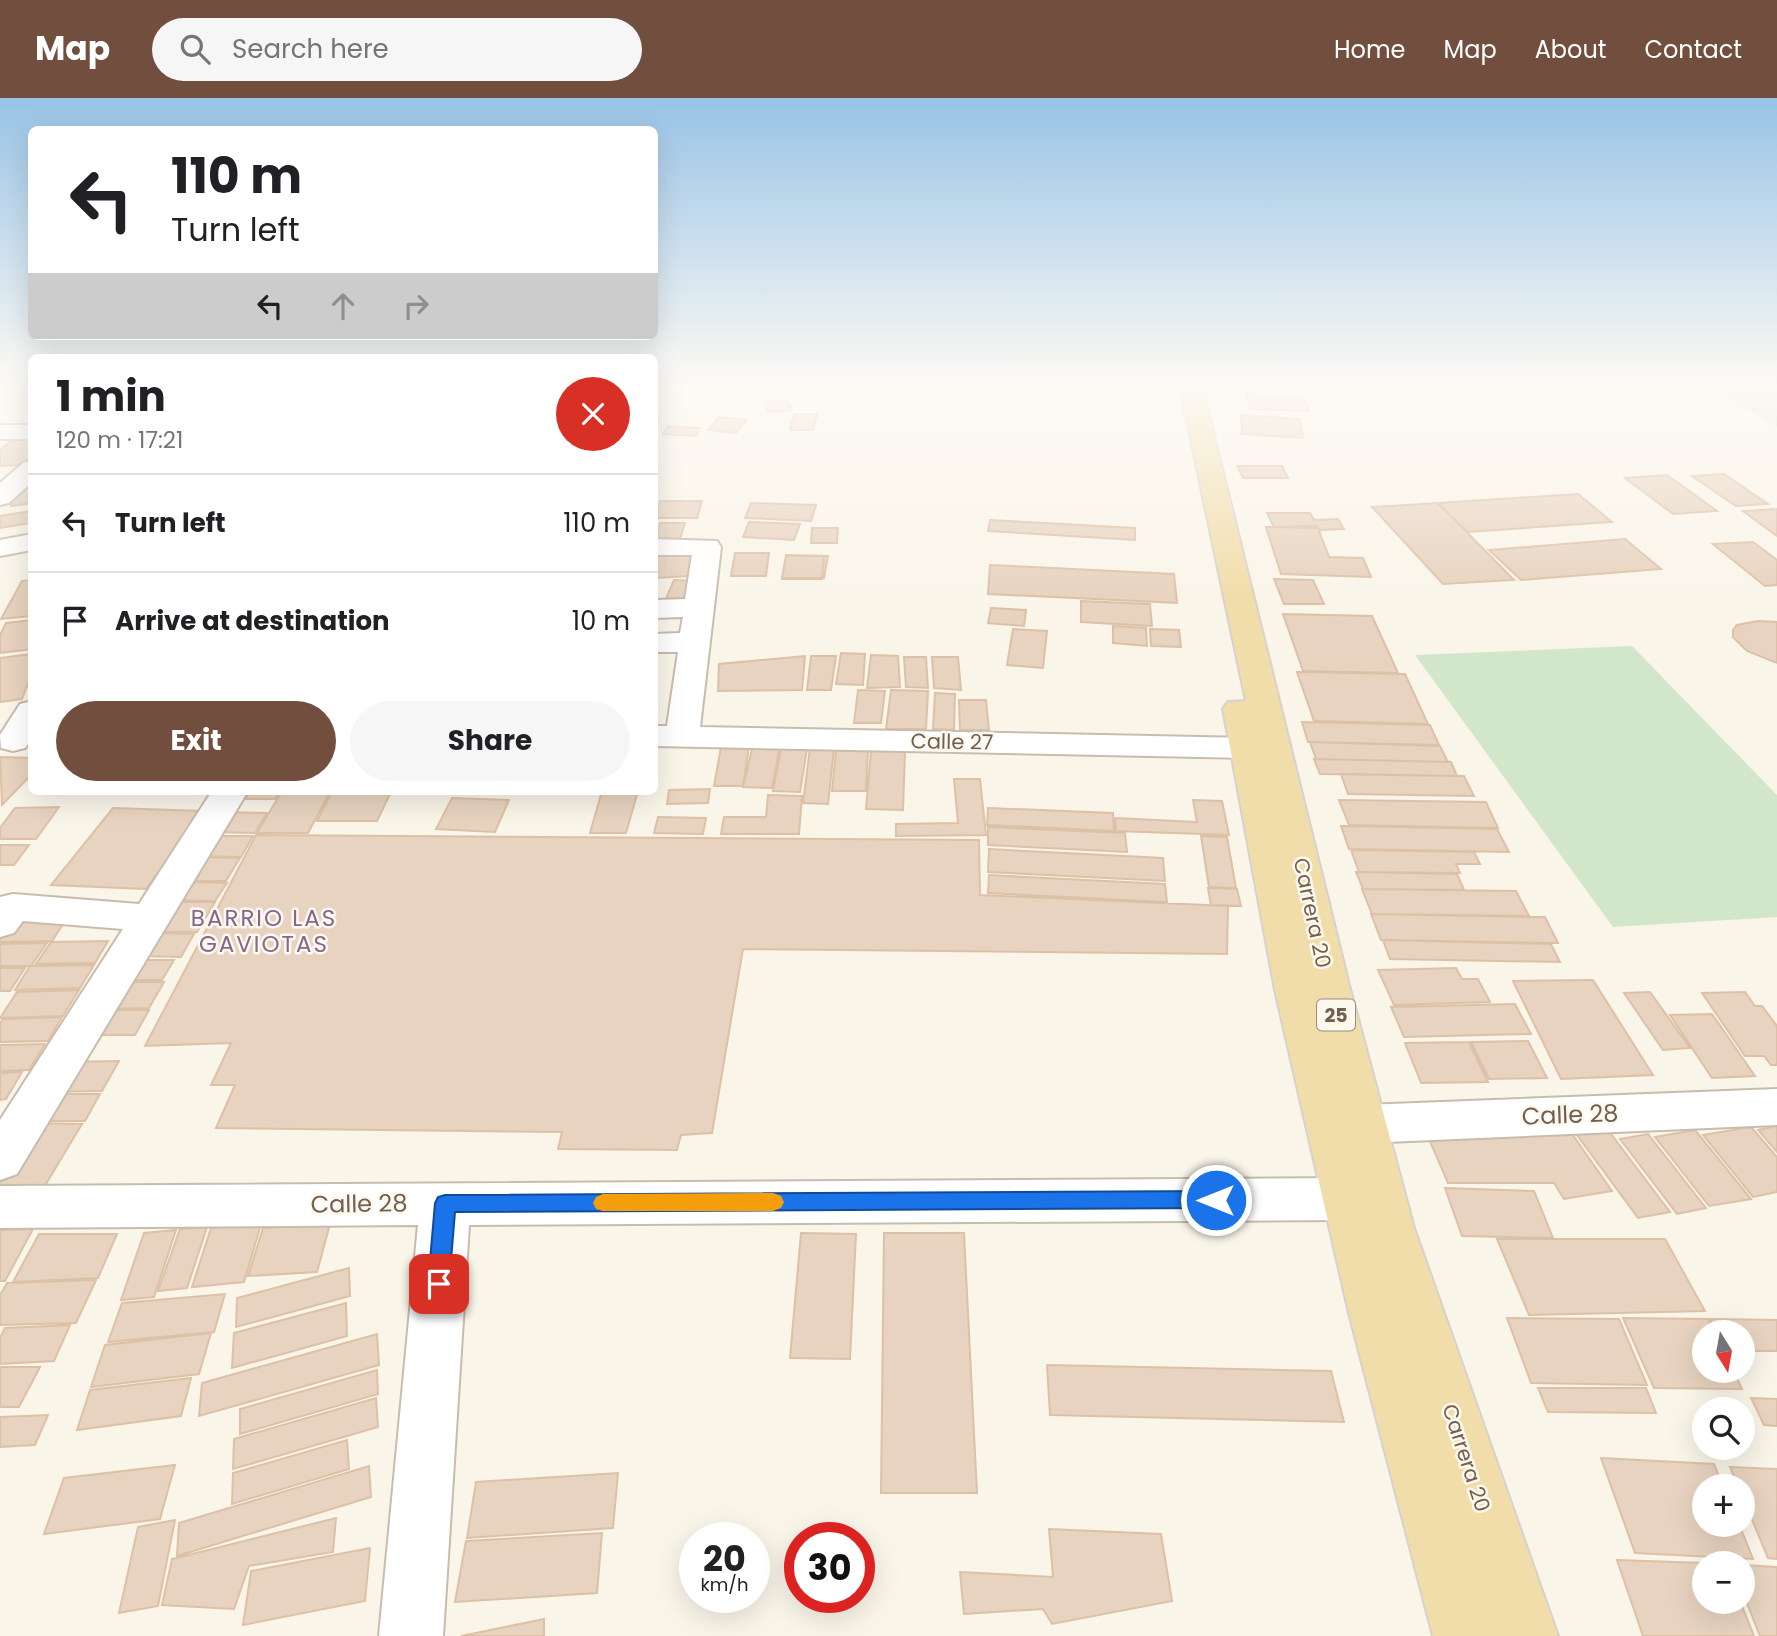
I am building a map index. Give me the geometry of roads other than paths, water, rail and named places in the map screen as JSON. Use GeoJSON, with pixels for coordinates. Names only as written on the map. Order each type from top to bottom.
{"type":"FeatureCollection","features":[{"type":"Feature","properties":{"kind":"main road","name":"Carrera 20"},"geometry":{"type":"LineString","coordinates":[[1185,455],[1248,748],[1296,990],[1347,1199],[1465,1636]]}},
{"type":"Feature","properties":{"kind":"main road","name":"Carrera 20"},"geometry":{"type":"LineString","coordinates":[[1206,455],[1328,985],[1389,1228],[1527,1636]]}},
{"type":"Feature","properties":{"kind":"street"},"geometry":{"type":"LineString","coordinates":[[0,497],[28,472]]}},
{"type":"Feature","properties":{"kind":"street"},"geometry":{"type":"LineString","coordinates":[[0,548],[28,543]]}},
{"type":"Feature","properties":{"kind":"street"},"geometry":{"type":"LineString","coordinates":[[658,547],[707,547],[695,642],[668,736]]}},
{"type":"Feature","properties":{"kind":"street"},"geometry":{"type":"LineString","coordinates":[[658,609],[699,608]]}},
{"type":"Feature","properties":{"kind":"street"},"geometry":{"type":"LineString","coordinates":[[658,643],[695,642]]}},
{"type":"Feature","properties":{"kind":"street"},"geometry":{"type":"LineString","coordinates":[[15,741],[28,718]]}},
{"type":"Feature","properties":{"kind":"street","name":"Calle 27"},"geometry":{"type":"LineString","coordinates":[[668,736],[1248,748]]}},
{"type":"Feature","properties":{"kind":"street"},"geometry":{"type":"LineString","coordinates":[[0,1160],[227,795]]}},
{"type":"Feature","properties":{"kind":"street"},"geometry":{"type":"LineString","coordinates":[[0,923],[13,907],[149,918]]}},
{"type":"Feature","properties":{"kind":"street","name":"Calle 28"},"geometry":{"type":"LineString","coordinates":[[1364,1124],[1777,1107]]}},
{"type":"Feature","properties":{"kind":"street","name":"Calle 28"},"geometry":{"type":"LineString","coordinates":[[0,1207],[1347,1199]]}},
{"type":"Feature","properties":{"kind":"street"},"geometry":{"type":"LineString","coordinates":[[411,1636],[445,1203]]}},
{"type":"Feature","properties":{"kind":"district","name":"BARRIO LAS GAVIOTAS"},"geometry":{"type":"Point","coordinates":[264,931]}}]}
